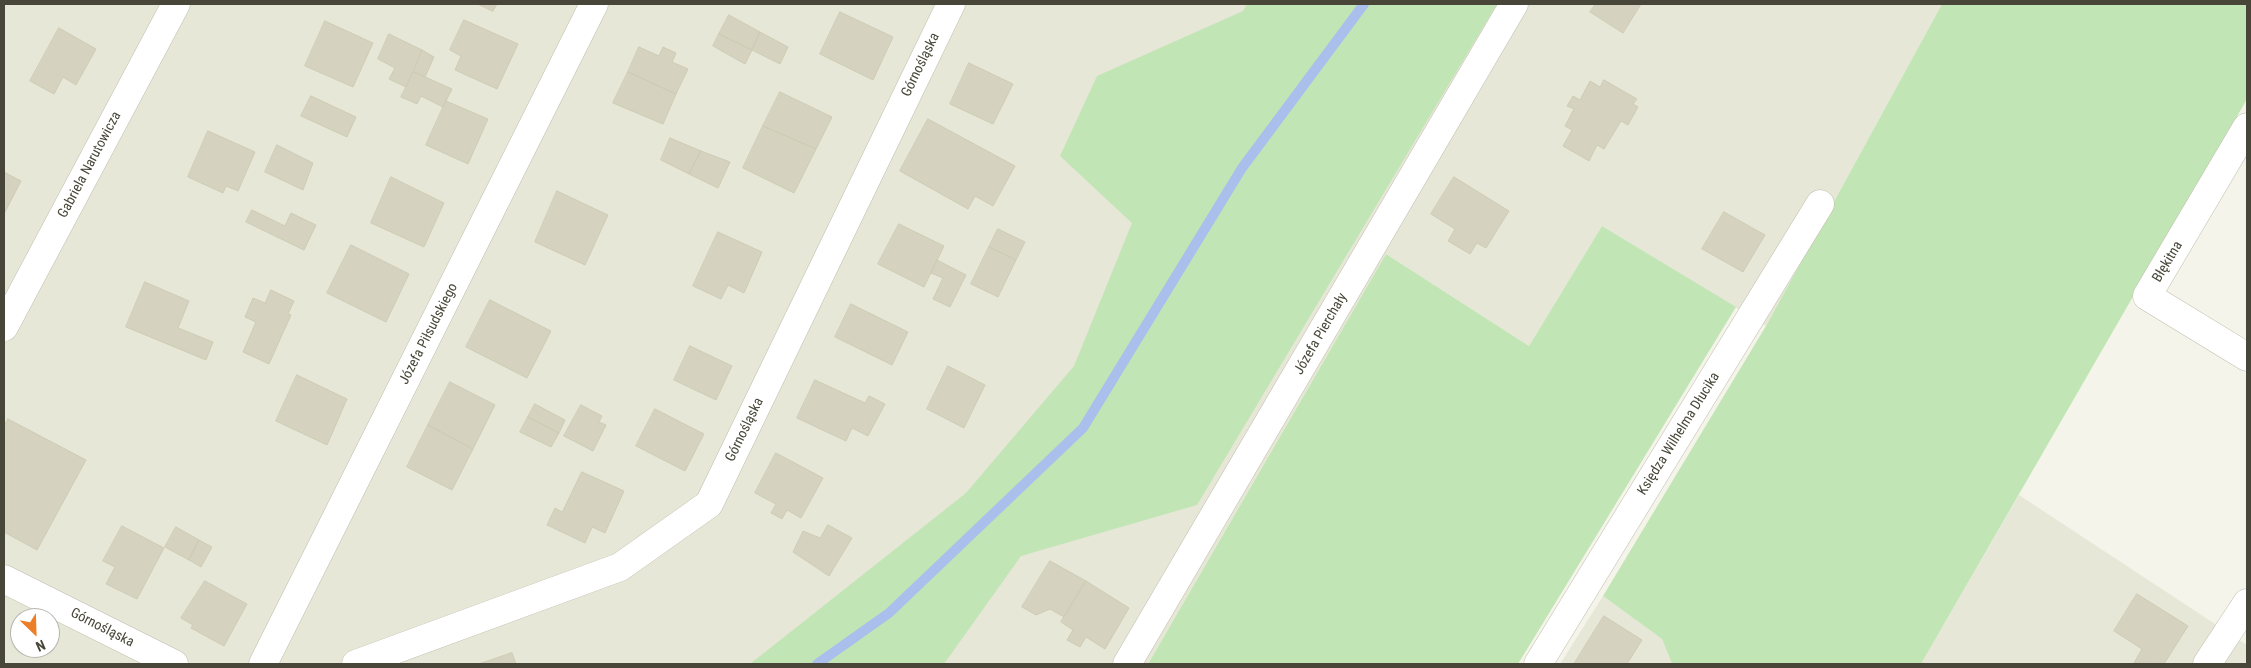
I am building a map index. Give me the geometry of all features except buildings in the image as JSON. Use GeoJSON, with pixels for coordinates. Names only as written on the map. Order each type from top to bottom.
{"type":"FeatureCollection","features":[{"type":"Feature","properties":{"kind":"street","name":"Gabriela Narutowicza"},"geometry":{"type":"LineString","coordinates":[[4,327],[176,4]]}},
{"type":"Feature","properties":{"kind":"street","name":"Józefa Piłsudskiego"},"geometry":{"type":"LineString","coordinates":[[263,664],[594,4]]}},
{"type":"Feature","properties":{"kind":"street","name":"Górnośląska"},"geometry":{"type":"LineString","coordinates":[[356,664],[620,567],[709,504],[951,4]]}},
{"type":"Feature","properties":{"kind":"street","name":"Józefa Pierchały"},"geometry":{"type":"LineString","coordinates":[[1127,664],[1514,4]]}},
{"type":"Feature","properties":{"kind":"street","name":"Błękitna"},"geometry":{"type":"LineString","coordinates":[[2247,127],[2147,296],[2247,357]]}},
{"type":"Feature","properties":{"kind":"street","name":"Księdza Wilhelma Dłucika"},"geometry":{"type":"LineString","coordinates":[[1538,664],[1820,204]]}},
{"type":"Feature","properties":{"kind":"street","name":"Górnośląska"},"geometry":{"type":"LineString","coordinates":[[4,579],[174,664]]}},
{"type":"Feature","properties":{"kind":"street"},"geometry":{"type":"LineString","coordinates":[[2207,664],[2247,603]]}},
{"type":"Feature","properties":{"kind":"shaded area"},"geometry":{"type":"Polygon","coordinates":[[[4,4],[1942,4],[1766,326],[1602,226],[1529,346],[1386,254],[1148,664],[4,664],[4,4]]]}},
{"type":"Feature","properties":{"kind":"shaded area"},"geometry":{"type":"Polygon","coordinates":[[[2019,495],[2247,645],[2247,664],[1921,664],[2019,495]]]}},
{"type":"Feature","properties":{"kind":"shaded area"},"geometry":{"type":"Polygon","coordinates":[[[1603,596],[1662,639],[1672,664],[1560,664],[1603,596]]]}},
{"type":"Feature","properties":{"kind":"green space"},"geometry":{"type":"Polygon","coordinates":[[[1247,4],[1497,4],[1197,505],[1021,556],[944,664],[750,664],[966,493],[1074,366],[1132,223],[1060,156],[1097,76],[1243,11],[1247,4]]]}},
{"type":"Feature","properties":{"kind":"green space"},"geometry":{"type":"Polygon","coordinates":[[[1942,4],[2247,4],[2247,99],[1921,664],[1672,664],[1662,639],[1603,596],[1766,326],[1942,4]]]}},
{"type":"Feature","properties":{"kind":"green space"},"geometry":{"type":"Polygon","coordinates":[[[1602,226],[1736,307],[1518,664],[1148,664],[1386,254],[1529,346],[1602,226]]]}},
{"type":"Feature","properties":{"kind":"waterway"},"geometry":{"type":"LineString","coordinates":[[817,664],[889,613],[1083,428],[1242,168],[1364,4]]}}]}
